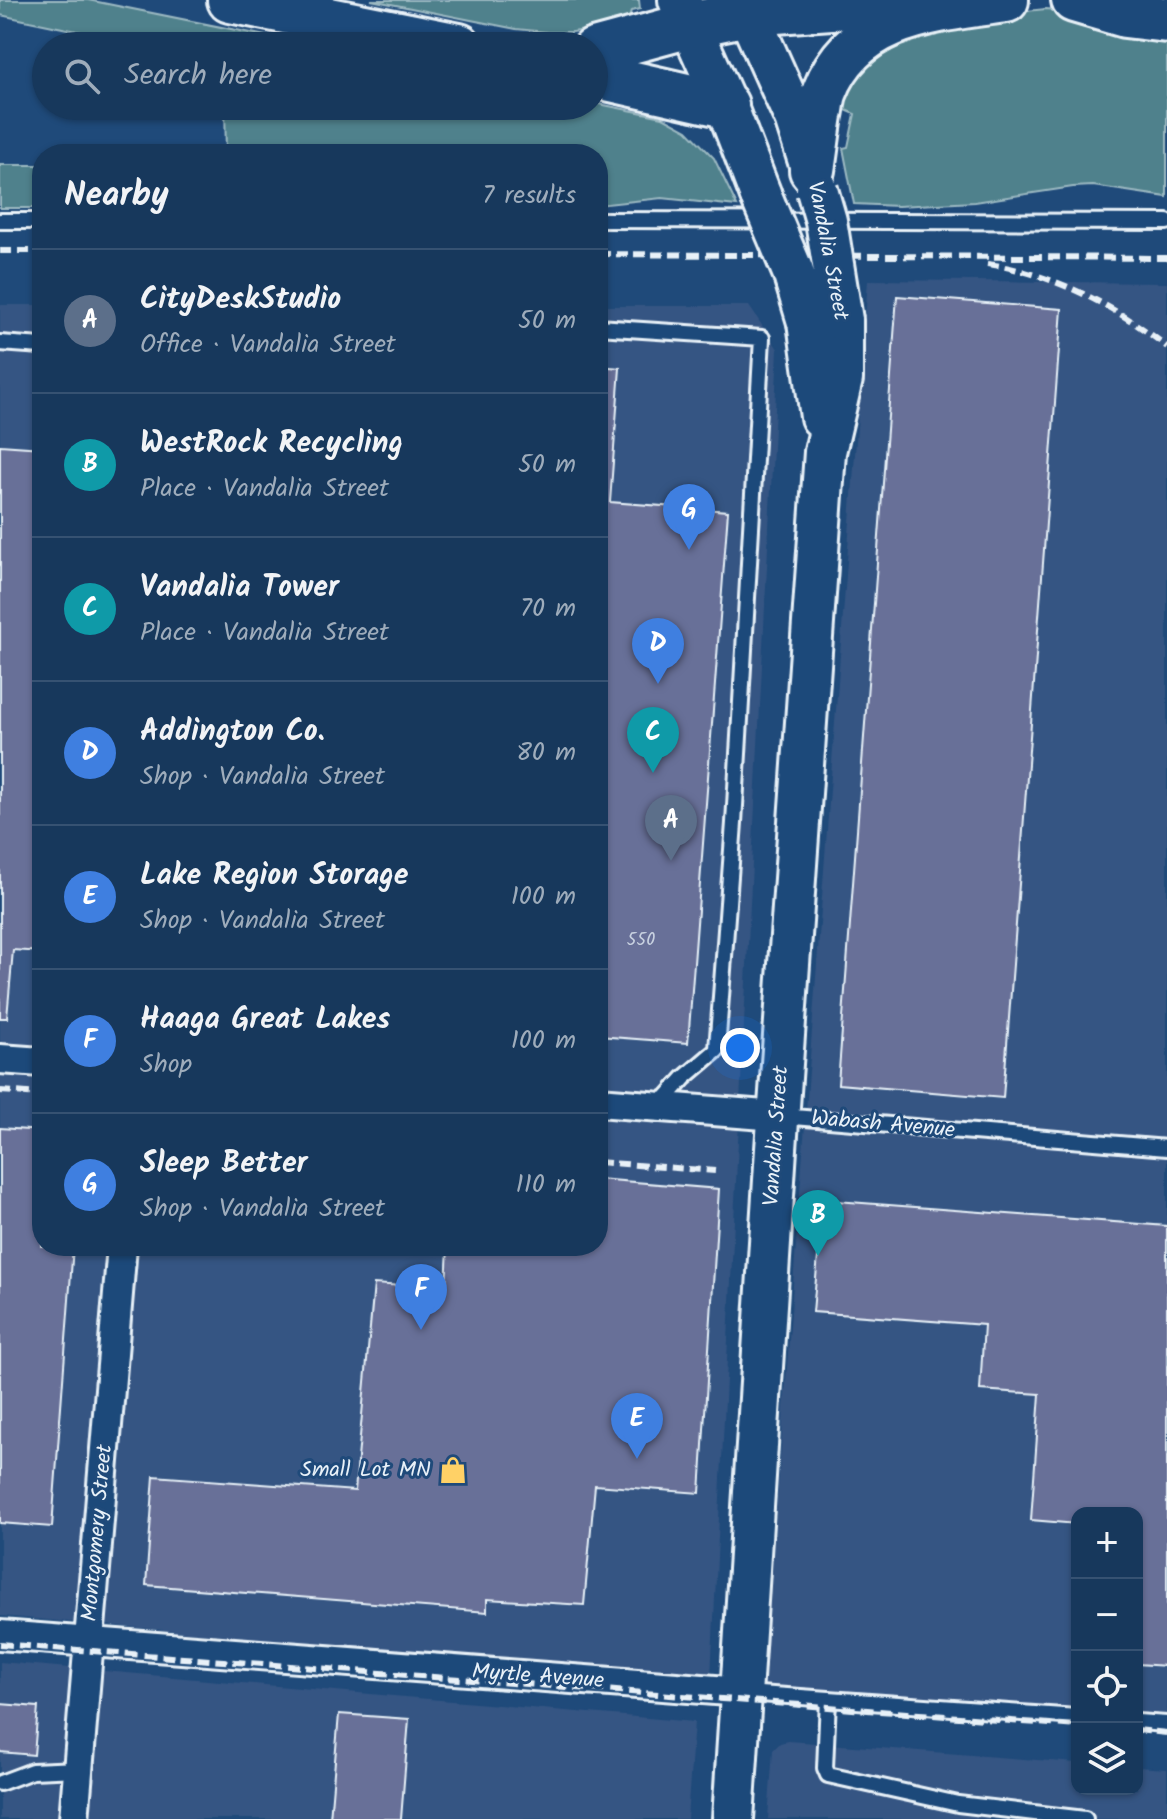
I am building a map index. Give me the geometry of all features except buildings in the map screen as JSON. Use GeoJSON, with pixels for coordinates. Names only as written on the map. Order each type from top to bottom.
{"type":"FeatureCollection","features":[{"type":"Feature","properties":{"kind":"highway"},"geometry":{"type":"LineString","coordinates":[[230,0],[389,32]]}},
{"type":"Feature","properties":{"kind":"highway"},"geometry":{"type":"LineString","coordinates":[[608,45],[685,12],[745,6],[928,0]]}},
{"type":"Feature","properties":{"kind":"highway"},"geometry":{"type":"LineString","coordinates":[[818,193],[824,92],[849,52],[869,34],[927,11],[1006,0]]}},
{"type":"Feature","properties":{"kind":"highway"},"geometry":{"type":"LineString","coordinates":[[1074,0],[1125,15],[1167,20]]}},
{"type":"Feature","properties":{"kind":"highway"},"geometry":{"type":"LineString","coordinates":[[608,78],[726,105]]}},
{"type":"Feature","properties":{"kind":"main road","name":"Vandalia Street"},"geometry":{"type":"LineString","coordinates":[[733,1819],[825,452],[825,321],[818,193],[795,118],[745,6]]}},
{"type":"Feature","properties":{"kind":"main road","name":"Vandalia Street"},"geometry":{"type":"LineString","coordinates":[[685,12],[793,272],[825,321]]}},
{"type":"Feature","properties":{"kind":"street"},"geometry":{"type":"LineString","coordinates":[[0,1059],[32,1061]]}},
{"type":"Feature","properties":{"kind":"street","name":"Wabash Avenue"},"geometry":{"type":"LineString","coordinates":[[608,1103],[778,1116]]}},
{"type":"Feature","properties":{"kind":"street","name":"Montgomery Street"},"geometry":{"type":"LineString","coordinates":[[74,1819],[121,1256]]}},
{"type":"Feature","properties":{"kind":"street","name":"Myrtle Avenue"},"geometry":{"type":"LineString","coordinates":[[0,1635],[741,1692]]}},
{"type":"Feature","properties":{"kind":"lane"},"geometry":{"type":"LineString","coordinates":[[608,219],[766,208],[818,193],[1167,222]]}},
{"type":"Feature","properties":{"kind":"lane"},"geometry":{"type":"LineString","coordinates":[[0,221],[32,221]]}},
{"type":"Feature","properties":{"kind":"lane"},"geometry":{"type":"LineString","coordinates":[[608,328],[762,338],[734,823],[717,1050],[684,1078],[658,1107]]}},
{"type":"Feature","properties":{"kind":"lane"},"geometry":{"type":"LineString","coordinates":[[0,343],[32,345]]}},
{"type":"Feature","properties":{"kind":"lane","name":"Wabash Avenue"},"geometry":{"type":"LineString","coordinates":[[778,1116],[1167,1148]]}},
{"type":"Feature","properties":{"kind":"lane","name":"Myrtle Avenue"},"geometry":{"type":"LineString","coordinates":[[741,1692],[1071,1717]]}},
{"type":"Feature","properties":{"kind":"lane"},"geometry":{"type":"LineString","coordinates":[[828,1699],[825,1768],[828,1775],[958,1804],[1085,1819]]}},
{"type":"Feature","properties":{"kind":"lane"},"geometry":{"type":"LineString","coordinates":[[1143,1722],[1167,1724]]}},
{"type":"Feature","properties":{"kind":"lane"},"geometry":{"type":"LineString","coordinates":[[0,1783],[32,1771],[78,1769]]}},
{"type":"Feature","properties":{"kind":"shaded area"},"geometry":{"type":"Polygon","coordinates":[[[868,280],[1167,283],[1167,1721],[1143,1719],[1143,1507],[1071,1507],[1071,1713],[763,1688],[868,280]]]}},
{"type":"Feature","properties":{"kind":"shaded area"},"geometry":{"type":"Polygon","coordinates":[[[0,305],[32,305],[32,1256],[608,1256],[608,306],[749,306],[778,349],[711,1677],[0,1616],[0,305]]]}},
{"type":"Feature","properties":{"kind":"shaded area"},"geometry":{"type":"Polygon","coordinates":[[[0,1662],[694,1722],[687,1819],[0,1819],[0,1662]]]}},
{"type":"Feature","properties":{"kind":"shaded area"},"geometry":{"type":"Polygon","coordinates":[[[789,1741],[1071,1763],[1071,1795],[1143,1795],[1143,1767],[1167,1769],[1167,1819],[768,1819],[773,1750],[780,1743],[789,1741]]]}},
{"type":"Feature","properties":{"kind":"green space"},"geometry":{"type":"Polygon","coordinates":[[[0,0],[88,0],[246,32],[82,32],[0,15],[0,0]]]}},
{"type":"Feature","properties":{"kind":"green space"},"geometry":{"type":"Polygon","coordinates":[[[371,0],[639,0],[640,9],[631,11],[629,20],[608,26],[573,32],[547,32],[516,29],[371,0]]]}},
{"type":"Feature","properties":{"kind":"green space"},"geometry":{"type":"Polygon","coordinates":[[[1046,9],[1167,29],[1167,197],[1093,186],[975,202],[898,206],[854,204],[843,148],[848,147],[855,114],[841,108],[864,57],[946,19],[1046,9]]]}},
{"type":"Feature","properties":{"kind":"green space"},"geometry":{"type":"Polygon","coordinates":[[[608,106],[663,117],[687,130],[714,158],[737,206],[662,198],[608,204],[608,144],[226,144],[225,120],[608,120],[608,106]]]}},
{"type":"Feature","properties":{"kind":"green space"},"geometry":{"type":"Polygon","coordinates":[[[0,165],[32,165],[32,208],[0,208],[0,165]]]}},
{"type":"Feature","properties":{"kind":"railway"},"geometry":{"type":"LineString","coordinates":[[0,251],[32,251]]}},
{"type":"Feature","properties":{"kind":"railway"},"geometry":{"type":"LineString","coordinates":[[608,254],[1167,258]]}},
{"type":"Feature","properties":{"kind":"railway"},"geometry":{"type":"LineString","coordinates":[[987,264],[1059,283],[1127,318],[1167,347]]}},
{"type":"Feature","properties":{"kind":"railway"},"geometry":{"type":"LineString","coordinates":[[0,1091],[32,1093]]}},
{"type":"Feature","properties":{"kind":"railway"},"geometry":{"type":"LineString","coordinates":[[608,1163],[715,1171]]}},
{"type":"Feature","properties":{"kind":"railway"},"geometry":{"type":"LineString","coordinates":[[0,1644],[1071,1726]]}},
{"type":"Feature","properties":{"kind":"railway"},"geometry":{"type":"LineString","coordinates":[[1143,1731],[1167,1733]]}},
{"type":"Feature","properties":{"kind":"place","name":"Sleep Better"},"geometry":{"type":"Point","coordinates":[689,550]}},
{"type":"Feature","properties":{"kind":"place","name":"Addington Co."},"geometry":{"type":"Point","coordinates":[658,684]}},
{"type":"Feature","properties":{"kind":"place","name":"Vandalia Tower"},"geometry":{"type":"Point","coordinates":[653,773]}},
{"type":"Feature","properties":{"kind":"place","name":"CityDeskStudio"},"geometry":{"type":"Point","coordinates":[671,861]}},
{"type":"Feature","properties":{"kind":"place","name":"WestRock Recycling"},"geometry":{"type":"Point","coordinates":[818,1256]}},
{"type":"Feature","properties":{"kind":"place","name":"Haaga Great Lakes"},"geometry":{"type":"Point","coordinates":[421,1330]}},
{"type":"Feature","properties":{"kind":"place","name":"Lake Region Storage"},"geometry":{"type":"Point","coordinates":[637,1459]}},
{"type":"Feature","properties":{"kind":"place","name":"Small Lot MN"},"geometry":{"type":"Point","coordinates":[453,1470]}}]}
